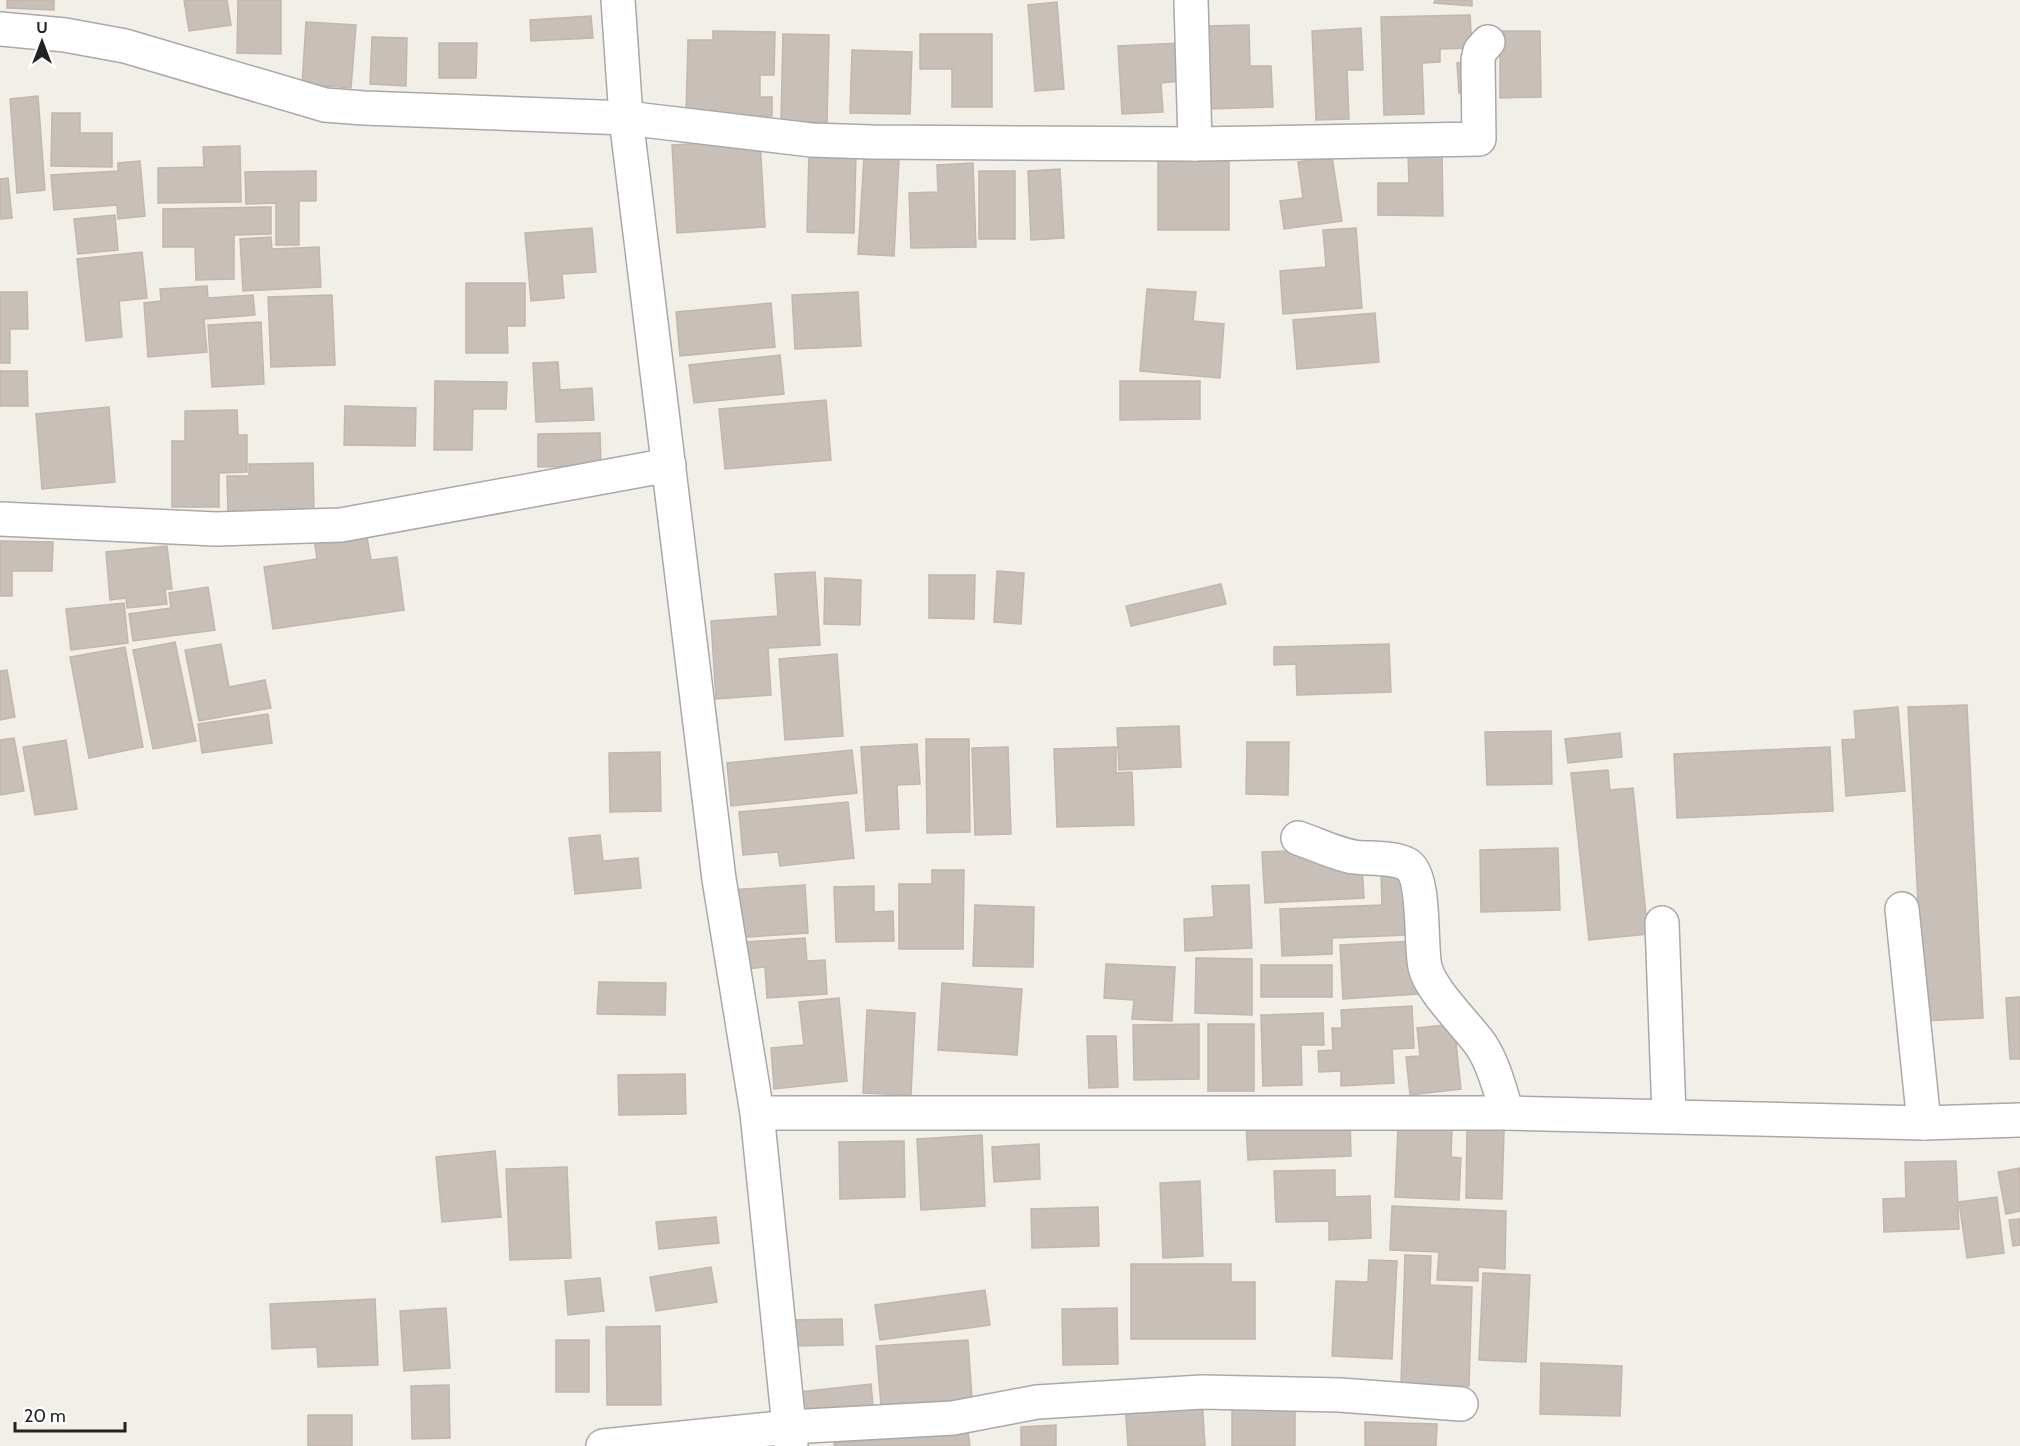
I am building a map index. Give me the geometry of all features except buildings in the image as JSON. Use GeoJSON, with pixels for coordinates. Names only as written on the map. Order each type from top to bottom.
{"type":"FeatureCollection","features":[{"type":"Feature","properties":{"kind":"street"},"geometry":{"type":"LineString","coordinates":[[618,0],[626,118],[719,879],[757,1113],[790,1437]]}},
{"type":"Feature","properties":{"kind":"street"},"geometry":{"type":"LineString","coordinates":[[1191,0],[1195,144]]}},
{"type":"Feature","properties":{"kind":"street"},"geometry":{"type":"LineString","coordinates":[[0,29],[65,35],[125,46],[325,105],[415,111],[626,118],[811,140],[895,142],[1195,144],[1479,139],[1478,60],[1480,51],[1488,42]]}},
{"type":"Feature","properties":{"kind":"street"},"geometry":{"type":"LineString","coordinates":[[0,519],[216,529],[341,525],[669,465]]}},
{"type":"Feature","properties":{"kind":"street"},"geometry":{"type":"LineString","coordinates":[[1298,838],[1353,856],[1398,862],[1408,866],[1417,876],[1422,908],[1425,969],[1440,994],[1482,1047],[1492,1067],[1507,1113]]}},
{"type":"Feature","properties":{"kind":"street"},"geometry":{"type":"LineString","coordinates":[[1902,909],[1924,1122]]}},
{"type":"Feature","properties":{"kind":"street"},"geometry":{"type":"LineString","coordinates":[[1662,923],[1669,1115]]}},
{"type":"Feature","properties":{"kind":"street"},"geometry":{"type":"LineString","coordinates":[[757,1113],[1507,1113],[1924,1122],[2020,1120]]}},
{"type":"Feature","properties":{"kind":"street"},"geometry":{"type":"LineString","coordinates":[[603,1446],[790,1437],[953,1418],[1037,1402],[1202,1392],[1340,1395],[1461,1404]]}}]}
